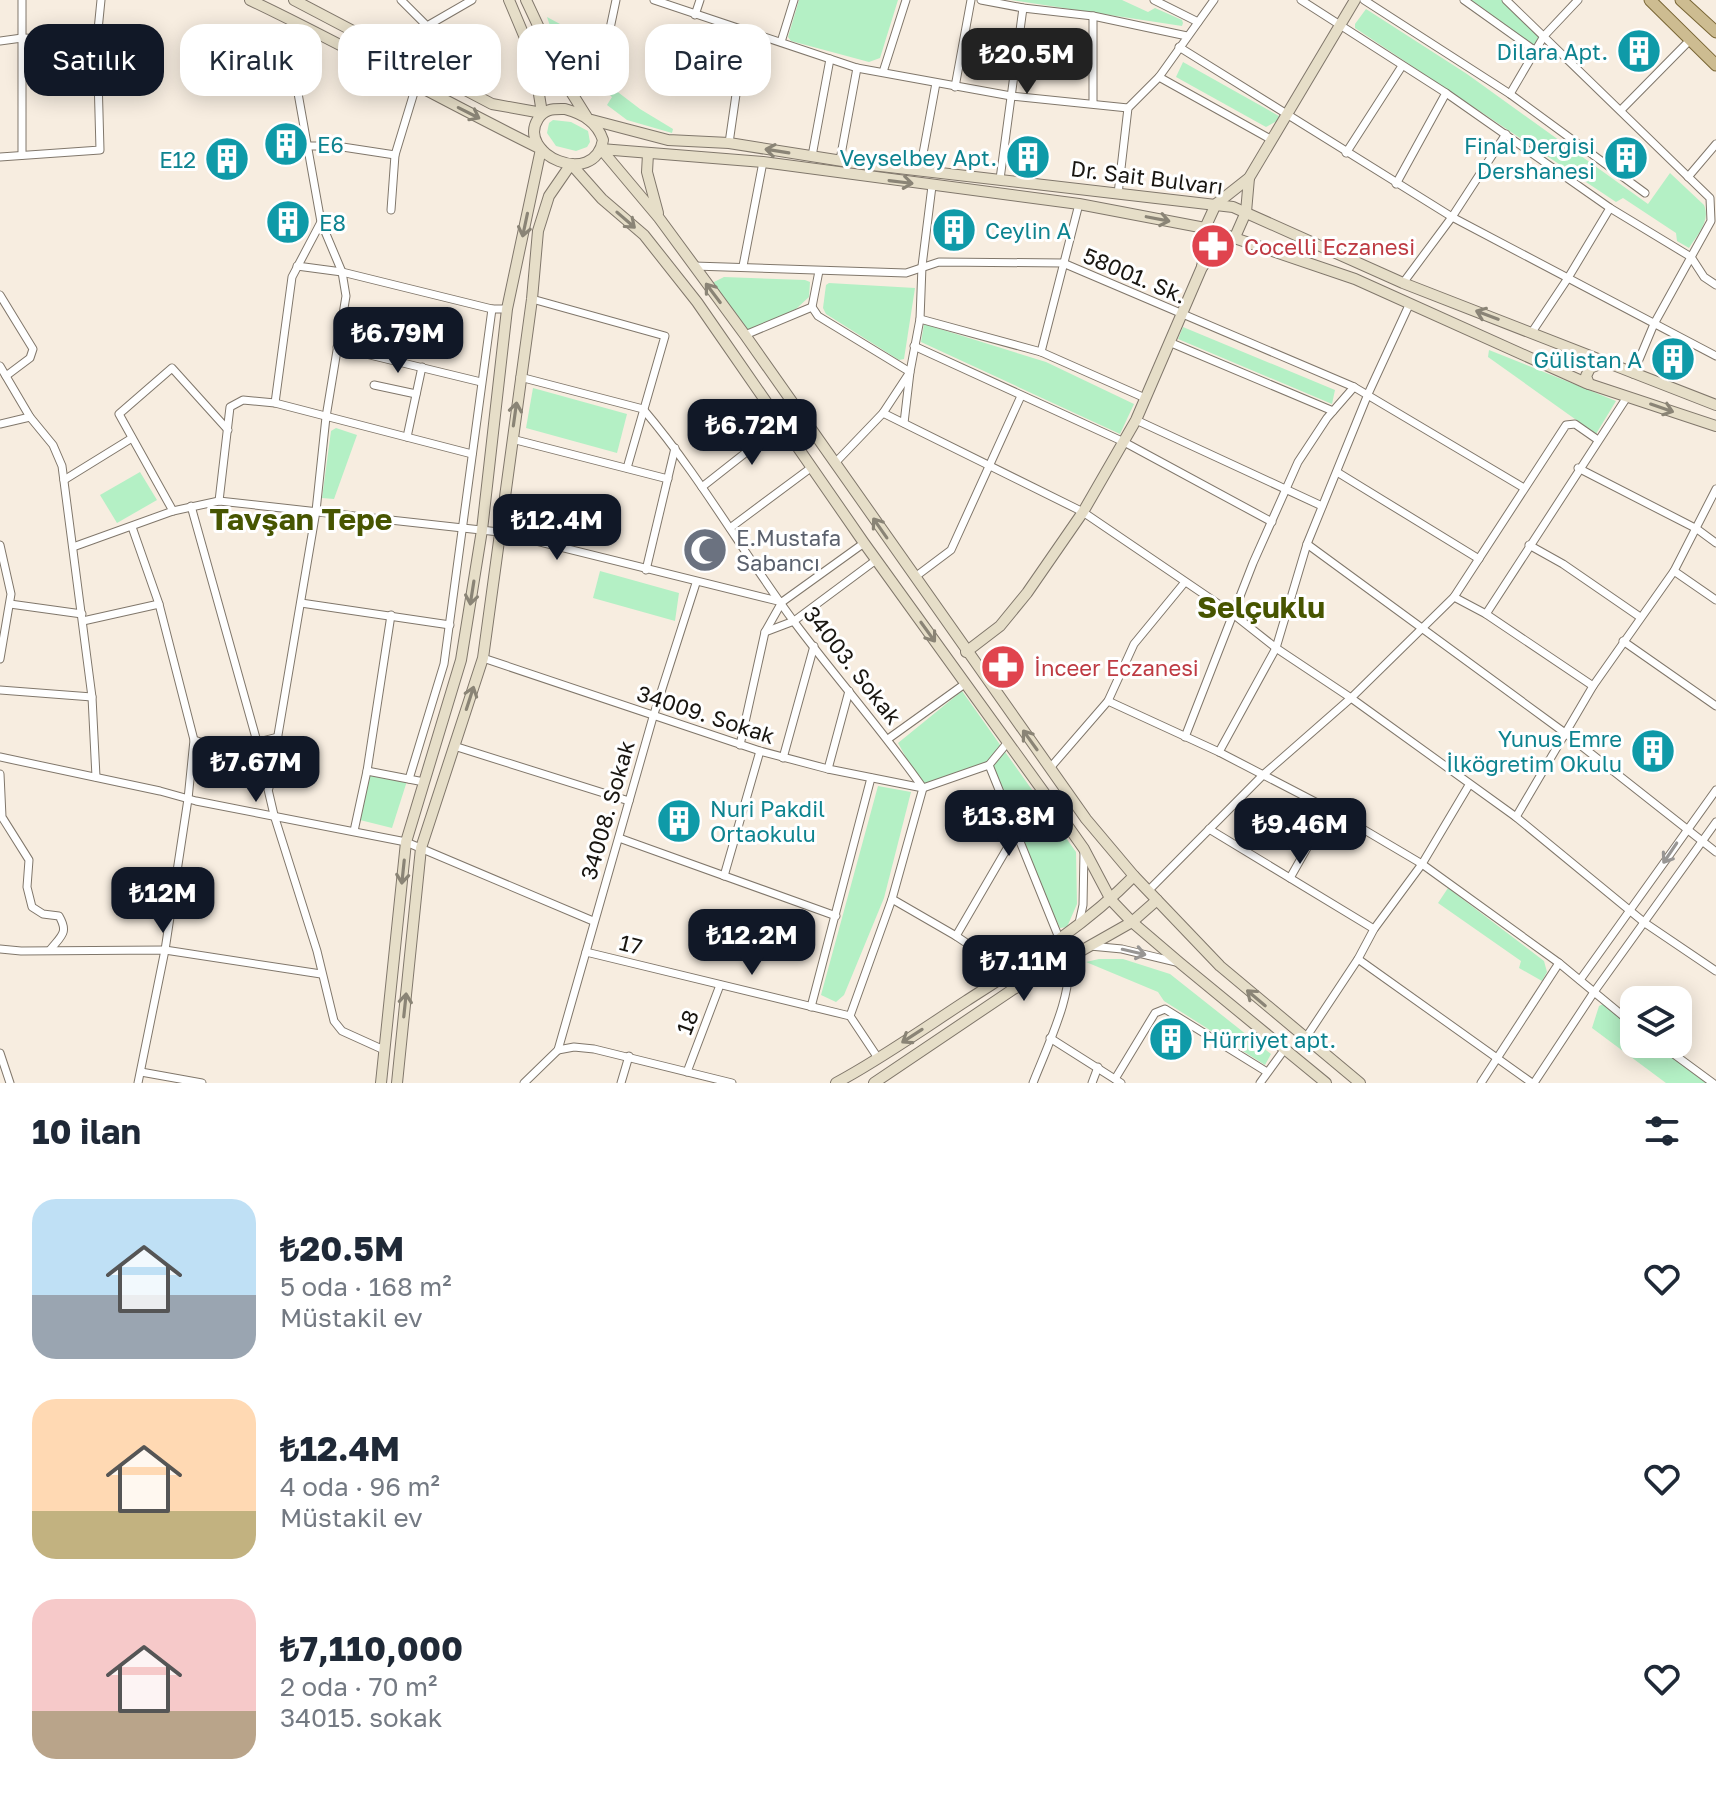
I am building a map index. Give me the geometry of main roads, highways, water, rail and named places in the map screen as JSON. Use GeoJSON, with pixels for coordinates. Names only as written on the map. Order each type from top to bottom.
{"type":"FeatureCollection","features":[{"type":"Feature","properties":{"kind":"main road"},"geometry":{"type":"LineString","coordinates":[[250,0],[318,32],[551,157],[571,164],[584,164],[601,149],[603,140],[563,79],[526,0]]}},
{"type":"Feature","properties":{"kind":"main road"},"geometry":{"type":"LineString","coordinates":[[509,0],[533,57],[542,113]]}},
{"type":"Feature","properties":{"kind":"main road"},"geometry":{"type":"LineString","coordinates":[[966,652],[1000,626],[1083,512],[1136,420],[1202,267],[1205,228],[1216,204],[1249,178],[1355,0]]}},
{"type":"Feature","properties":{"kind":"main road"},"geometry":{"type":"LineString","coordinates":[[1650,0],[1716,65]]}},
{"type":"Feature","properties":{"kind":"main road"},"geometry":{"type":"LineString","coordinates":[[1681,0],[1716,32]]}},
{"type":"Feature","properties":{"kind":"main road"},"geometry":{"type":"LineString","coordinates":[[302,1],[492,104],[542,113]]}},
{"type":"Feature","properties":{"kind":"main road"},"geometry":{"type":"LineString","coordinates":[[381,1083],[406,842],[461,660],[482,530],[507,309],[541,149],[534,133],[535,124],[547,110],[565,109],[588,119]]}},
{"type":"Feature","properties":{"kind":"main road","name":"Dr. Sait Bulvarı"},"geometry":{"type":"LineString","coordinates":[[588,119],[668,140],[729,143],[840,160],[1216,204],[1246,212],[1403,283],[1716,405]]}},
{"type":"Feature","properties":{"kind":"main road"},"geometry":{"type":"LineString","coordinates":[[601,149],[659,218],[745,335],[1086,819],[1134,876],[1220,966],[1360,1083]]}},
{"type":"Feature","properties":{"kind":"main road","name":"Dr. Sait Bulvarı"},"geometry":{"type":"LineString","coordinates":[[601,149],[763,162],[1079,204],[1205,228],[1355,279],[1589,384],[1716,426]]}},
{"type":"Feature","properties":{"kind":"main road"},"geometry":{"type":"LineString","coordinates":[[648,154],[647,172],[659,218]]}},
{"type":"Feature","properties":{"kind":"main road"},"geometry":{"type":"LineString","coordinates":[[397,1083],[423,849],[483,658],[532,299],[538,231],[549,196],[571,164]]}},
{"type":"Feature","properties":{"kind":"main road"},"geometry":{"type":"LineString","coordinates":[[571,164],[602,199],[644,235],[697,302],[876,560],[1084,849],[1111,900],[1180,963],[1326,1083]]}},
{"type":"Feature","properties":{"kind":"main road"},"geometry":{"type":"LineString","coordinates":[[1202,267],[1219,247],[1235,237],[1246,212],[1249,178]]}},
{"type":"Feature","properties":{"kind":"main road"},"geometry":{"type":"LineString","coordinates":[[1589,384],[1586,376],[1590,368],[1605,362]]}},
{"type":"Feature","properties":{"kind":"main road"},"geometry":{"type":"LineString","coordinates":[[836,1083],[1011,973],[1111,900],[1134,876]]}},
{"type":"Feature","properties":{"kind":"main road"},"geometry":{"type":"LineString","coordinates":[[874,1083],[1012,990],[1132,922],[1157,900]]}},
{"type":"Feature","properties":{"kind":"place","name":"Dilara Apt."},"geometry":{"type":"Point","coordinates":[1639,51]}},
{"type":"Feature","properties":{"kind":"place","name":"E6"},"geometry":{"type":"Point","coordinates":[286,144]}},
{"type":"Feature","properties":{"kind":"place","name":"Veyselbey Apt."},"geometry":{"type":"Point","coordinates":[1028,157]}},
{"type":"Feature","properties":{"kind":"place","name":"Final Dergisi Dershanesi"},"geometry":{"type":"Point","coordinates":[1626,158]}},
{"type":"Feature","properties":{"kind":"place","name":"E12"},"geometry":{"type":"Point","coordinates":[227,159]}},
{"type":"Feature","properties":{"kind":"place","name":"E8"},"geometry":{"type":"Point","coordinates":[288,222]}},
{"type":"Feature","properties":{"kind":"place","name":"Ceylin A"},"geometry":{"type":"Point","coordinates":[954,230]}},
{"type":"Feature","properties":{"kind":"place","name":"Cocelli Eczanesi"},"geometry":{"type":"Point","coordinates":[1213,246]}},
{"type":"Feature","properties":{"kind":"place","name":"Gülistan A"},"geometry":{"type":"Point","coordinates":[1673,359]}},
{"type":"Feature","properties":{"kind":"place","name":"E.Mustafa Sabancı"},"geometry":{"type":"Point","coordinates":[705,550]}},
{"type":"Feature","properties":{"kind":"place","name":"İnceer Eczanesi"},"geometry":{"type":"Point","coordinates":[1003,667]}},
{"type":"Feature","properties":{"kind":"place","name":"Yunus Emre İlköğretim Okulu"},"geometry":{"type":"Point","coordinates":[1653,751]}},
{"type":"Feature","properties":{"kind":"place","name":"Nuri Pakdil Ortaokulu"},"geometry":{"type":"Point","coordinates":[679,821]}},
{"type":"Feature","properties":{"kind":"place","name":"Hürriyet apt."},"geometry":{"type":"Point","coordinates":[1171,1039]}},
{"type":"Feature","properties":{"kind":"district","name":"Tavşan Tepe"},"geometry":{"type":"Point","coordinates":[301,519]}},
{"type":"Feature","properties":{"kind":"district","name":"Selçuklu"},"geometry":{"type":"Point","coordinates":[1261,607]}}]}
